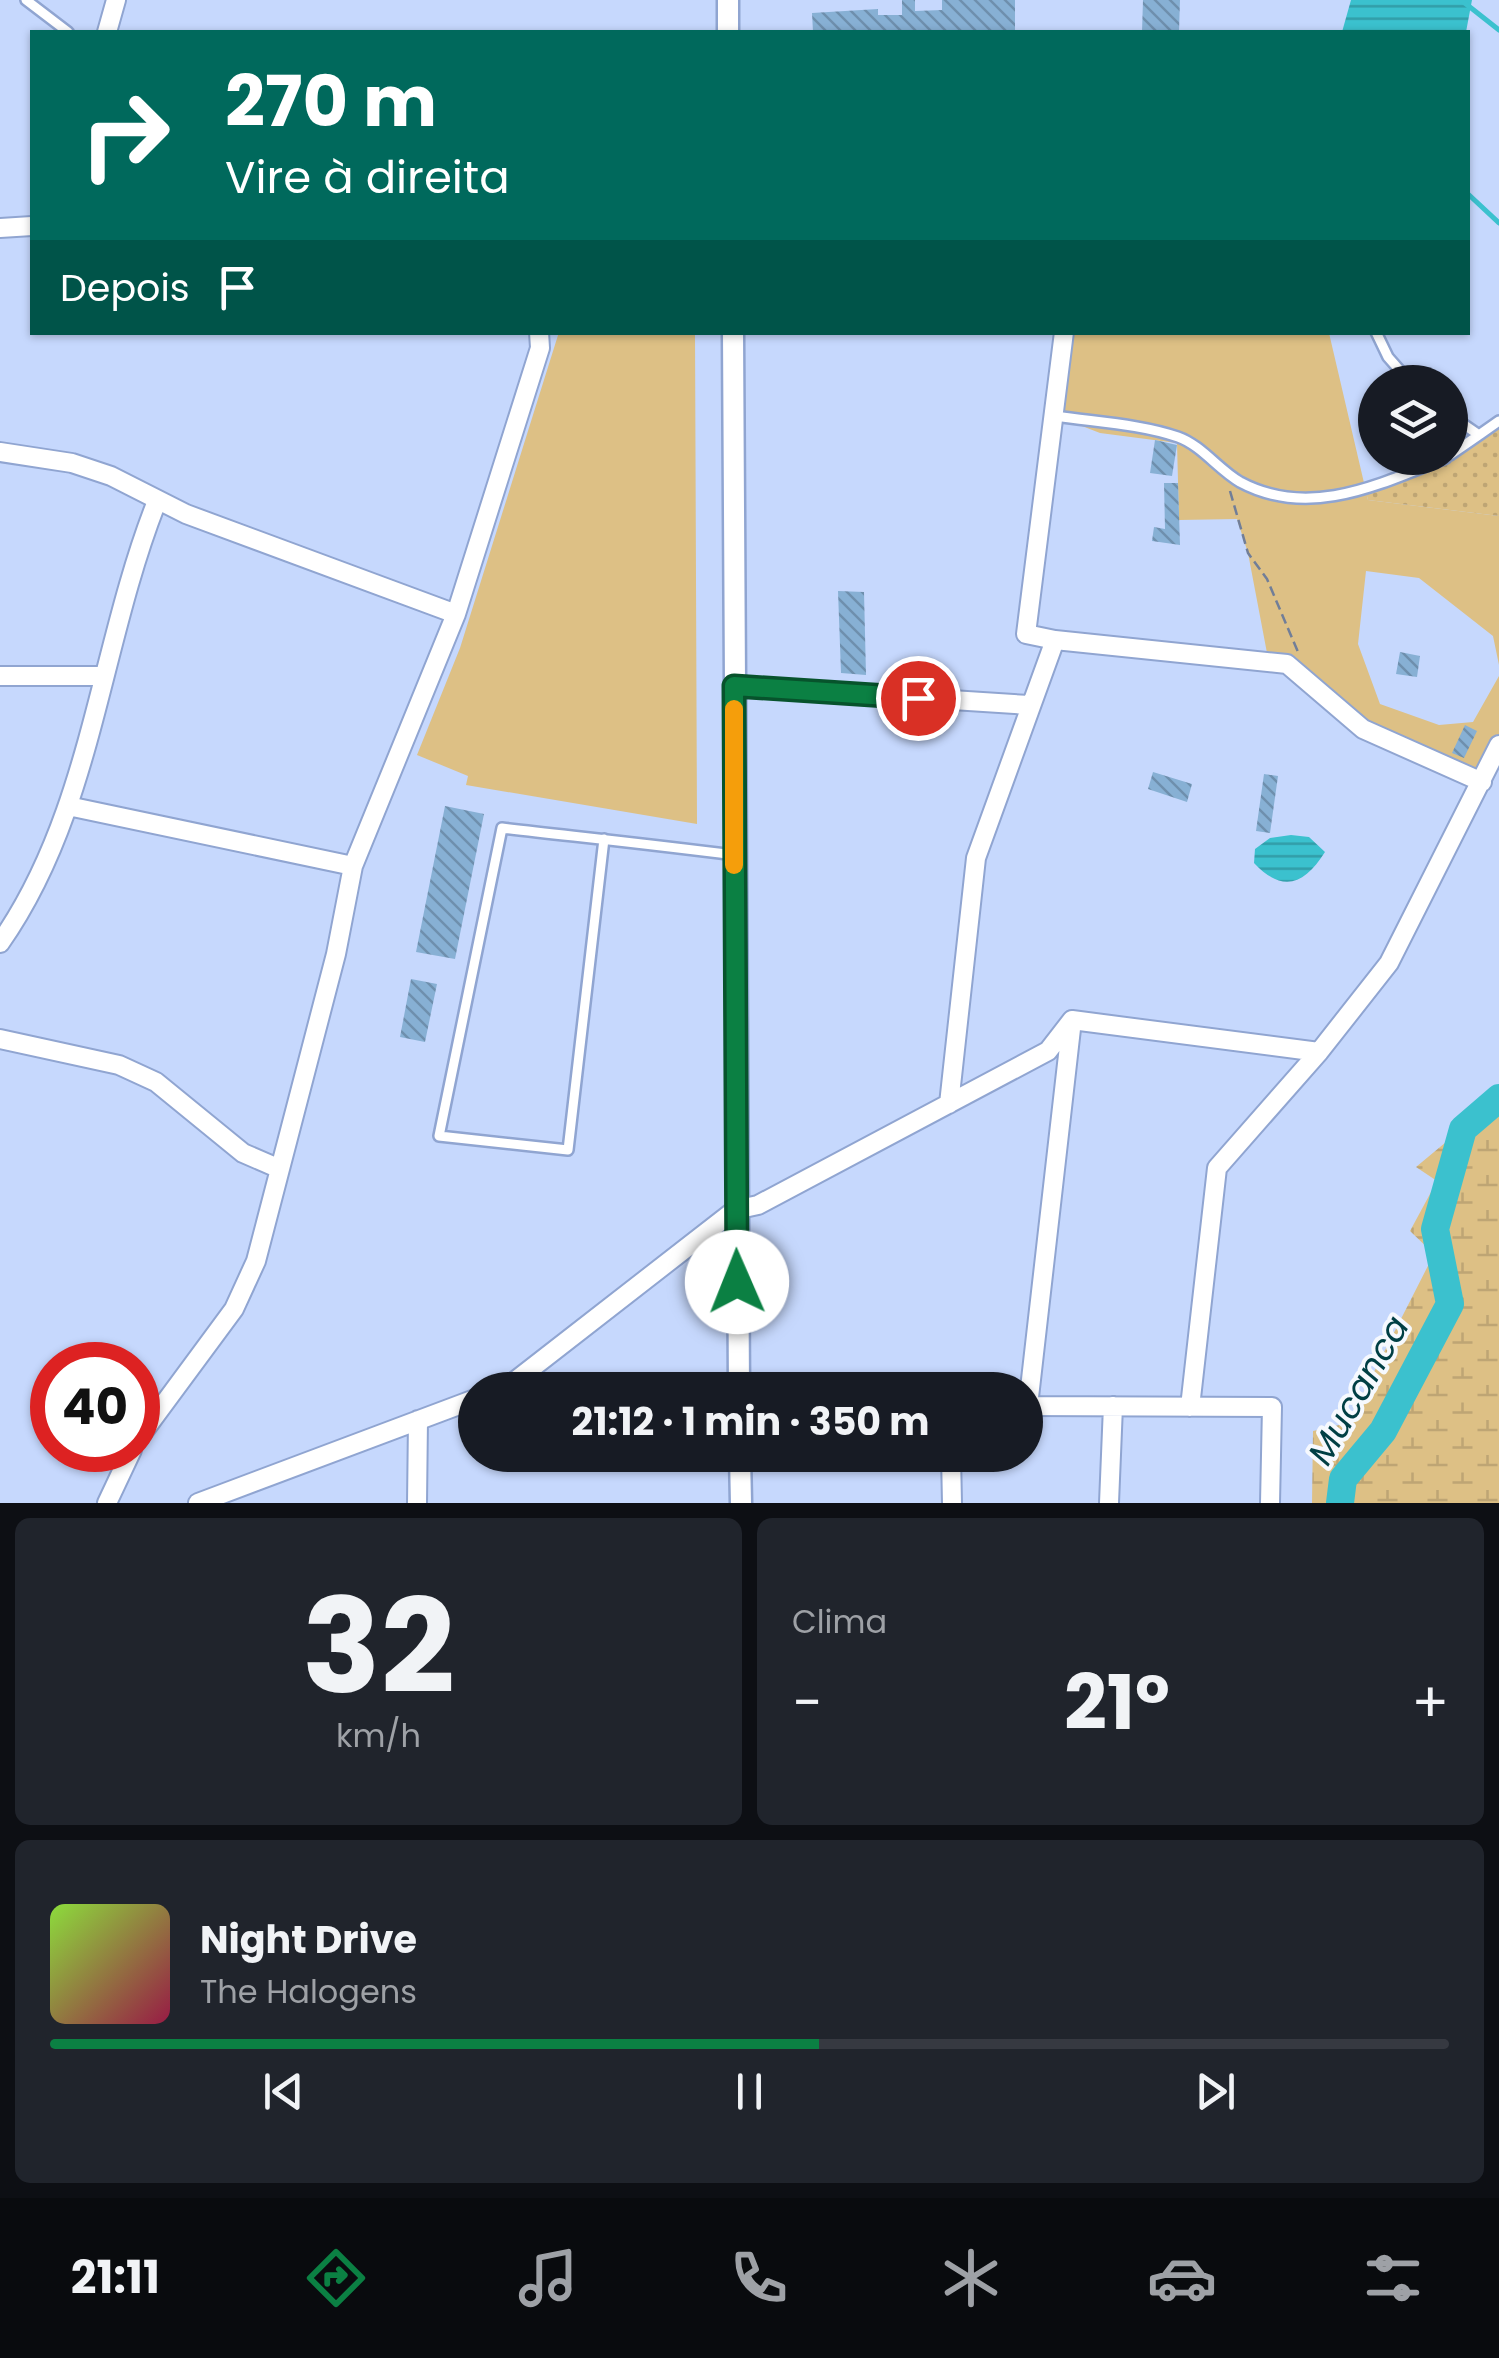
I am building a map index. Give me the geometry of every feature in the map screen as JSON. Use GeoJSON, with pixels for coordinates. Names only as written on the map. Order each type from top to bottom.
{"type":"FeatureCollection","features":[{"type":"Feature","properties":{"kind":"street"},"geometry":{"type":"LineString","coordinates":[[108,30],[116,0]]}},
{"type":"Feature","properties":{"kind":"street"},"geometry":{"type":"LineString","coordinates":[[728,0],[728,30]]}},
{"type":"Feature","properties":{"kind":"street"},"geometry":{"type":"LineString","coordinates":[[0,228],[30,226]]}},
{"type":"Feature","properties":{"kind":"street"},"geometry":{"type":"LineString","coordinates":[[160,1409],[234,1309],[256,1261],[336,954],[353,866],[456,614],[540,348],[539,335]]}},
{"type":"Feature","properties":{"kind":"street"},"geometry":{"type":"LineString","coordinates":[[732,335],[739,1372]]}},
{"type":"Feature","properties":{"kind":"street"},"geometry":{"type":"LineString","coordinates":[[1064,335],[1026,634],[1287,664],[1307,677],[1363,729],[1482,782]]}},
{"type":"Feature","properties":{"kind":"street"},"geometry":{"type":"LineString","coordinates":[[0,452],[72,463],[111,476],[157,501],[456,614]]}},
{"type":"Feature","properties":{"kind":"street"},"geometry":{"type":"LineString","coordinates":[[0,943],[35,891],[68,806],[157,501]]}},
{"type":"Feature","properties":{"kind":"street"},"geometry":{"type":"LineString","coordinates":[[949,1104],[976,858],[1056,640]]}},
{"type":"Feature","properties":{"kind":"street"},"geometry":{"type":"LineString","coordinates":[[0,676],[104,676]]}},
{"type":"Feature","properties":{"kind":"street"},"geometry":{"type":"LineString","coordinates":[[734,686],[1029,705]]}},
{"type":"Feature","properties":{"kind":"street"},"geometry":{"type":"LineString","coordinates":[[1190,1407],[1217,1168],[1320,1052],[1389,963],[1499,745]]}},
{"type":"Feature","properties":{"kind":"street"},"geometry":{"type":"LineString","coordinates":[[68,806],[353,866]]}},
{"type":"Feature","properties":{"kind":"street"},"geometry":{"type":"LineString","coordinates":[[1072,1020],[1320,1052]]}},
{"type":"Feature","properties":{"kind":"street"},"geometry":{"type":"LineString","coordinates":[[527,1372],[735,1210],[758,1205],[1048,1051],[1072,1020]]}},
{"type":"Feature","properties":{"kind":"street"},"geometry":{"type":"LineString","coordinates":[[1030,1372],[1072,1020]]}},
{"type":"Feature","properties":{"kind":"street"},"geometry":{"type":"LineString","coordinates":[[0,1038],[131,1071],[156,1082],[243,1153],[280,1168]]}},
{"type":"Feature","properties":{"kind":"street"},"geometry":{"type":"LineString","coordinates":[[198,1503],[458,1405]]}},
{"type":"Feature","properties":{"kind":"street"},"geometry":{"type":"LineString","coordinates":[[1043,1406],[1272,1407],[1270,1503]]}},
{"type":"Feature","properties":{"kind":"street"},"geometry":{"type":"LineString","coordinates":[[1109,1503],[1112,1406]]}},
{"type":"Feature","properties":{"kind":"street"},"geometry":{"type":"LineString","coordinates":[[417,1503],[418,1420]]}},
{"type":"Feature","properties":{"kind":"street"},"geometry":{"type":"LineString","coordinates":[[106,1503],[121,1472]]}},
{"type":"Feature","properties":{"kind":"street"},"geometry":{"type":"LineString","coordinates":[[740,1472],[741,1503]]}},
{"type":"Feature","properties":{"kind":"street"},"geometry":{"type":"LineString","coordinates":[[952,1472],[952,1503]]}},
{"type":"Feature","properties":{"kind":"lane"},"geometry":{"type":"LineString","coordinates":[[26,0],[65,30]]}},
{"type":"Feature","properties":{"kind":"lane"},"geometry":{"type":"LineString","coordinates":[[1377,335],[1395,365]]}},
{"type":"Feature","properties":{"kind":"lane"},"geometry":{"type":"LineString","coordinates":[[1056,416],[1182,438],[1237,480],[1279,500],[1320,498],[1365,488],[1399,475]]}},
{"type":"Feature","properties":{"kind":"lane"},"geometry":{"type":"LineString","coordinates":[[1468,442],[1499,421]]}},
{"type":"Feature","properties":{"kind":"lane"},"geometry":{"type":"LineString","coordinates":[[1468,427],[1479,435]]}},
{"type":"Feature","properties":{"kind":"lane"},"geometry":{"type":"LineString","coordinates":[[604,840],[568,1150],[440,1136],[502,828],[734,855]]}},
{"type":"Feature","properties":{"kind":"path"},"geometry":{"type":"LineString","coordinates":[[1237,480],[1230,501],[1248,553],[1267,579],[1307,677]]}},
{"type":"Feature","properties":{"kind":"green space"},"geometry":{"type":"Polygon","coordinates":[[[558,335],[695,335],[697,824],[466,785],[468,776],[417,755],[460,648],[558,335]]]}},
{"type":"Feature","properties":{"kind":"green space"},"geometry":{"type":"Polygon","coordinates":[[[1064,335],[1329,335],[1358,457],[1358,475],[1362,475],[1368,500],[1499,516],[1499,665],[1493,636],[1419,578],[1366,571],[1358,644],[1380,704],[1439,725],[1473,722],[1499,676],[1499,745],[1483,780],[1363,729],[1307,677],[1267,653],[1248,553],[1237,519],[1179,520],[1177,443],[1100,433],[1056,416],[1064,335]]]}},
{"type":"Feature","properties":{"kind":"green space"},"geometry":{"type":"Polygon","coordinates":[[[1499,421],[1499,516],[1368,500],[1365,488],[1400,475],[1468,475],[1468,443],[1499,421]]]}},
{"type":"Feature","properties":{"kind":"green space"},"geometry":{"type":"Polygon","coordinates":[[[1499,1098],[1499,1503],[1312,1503],[1313,1431],[1348,1423],[1434,1254],[1410,1231],[1437,1181],[1416,1167],[1499,1098]]]}},
{"type":"Feature","properties":{"kind":"shaded area"},"geometry":{"type":"Polygon","coordinates":[[[1351,0],[1472,0],[1466,30],[1343,30],[1351,0]]]}},
{"type":"Feature","properties":{"kind":"shaded area"},"geometry":{"type":"Polygon","coordinates":[[[1309,837],[1325,852],[1310,872],[1284,882],[1254,863],[1255,849],[1270,838],[1309,837]]]}},
{"type":"Feature","properties":{"kind":"building"},"geometry":{"type":"Polygon","coordinates":[[[902,0],[915,0],[915,11],[942,10],[942,0],[1015,0],[1015,30],[813,30],[812,13],[878,9],[878,15],[902,15],[902,0]]]}},
{"type":"Feature","properties":{"kind":"building"},"geometry":{"type":"Polygon","coordinates":[[[1143,0],[1180,0],[1179,30],[1142,30],[1143,0]]]}},
{"type":"Feature","properties":{"kind":"building"},"geometry":{"type":"Polygon","coordinates":[[[1155,440],[1177,445],[1172,476],[1150,473],[1155,440]]]}},
{"type":"Feature","properties":{"kind":"building"},"geometry":{"type":"Polygon","coordinates":[[[1164,483],[1178,483],[1180,545],[1152,541],[1154,527],[1165,529],[1164,483]]]}},
{"type":"Feature","properties":{"kind":"building"},"geometry":{"type":"Polygon","coordinates":[[[838,591],[864,592],[866,675],[841,673],[838,591]]]}},
{"type":"Feature","properties":{"kind":"building"},"geometry":{"type":"Polygon","coordinates":[[[1400,652],[1420,656],[1417,677],[1396,674],[1400,652]]]}},
{"type":"Feature","properties":{"kind":"building"},"geometry":{"type":"Polygon","coordinates":[[[1465,725],[1477,731],[1464,758],[1452,753],[1465,725]]]}},
{"type":"Feature","properties":{"kind":"building"},"geometry":{"type":"Polygon","coordinates":[[[1153,772],[1192,784],[1187,802],[1148,789],[1153,772]]]}},
{"type":"Feature","properties":{"kind":"building"},"geometry":{"type":"Polygon","coordinates":[[[1264,774],[1278,776],[1270,833],[1256,831],[1264,774]]]}},
{"type":"Feature","properties":{"kind":"building"},"geometry":{"type":"Polygon","coordinates":[[[445,806],[484,814],[455,959],[416,952],[445,806]]]}},
{"type":"Feature","properties":{"kind":"building"},"geometry":{"type":"Polygon","coordinates":[[[411,979],[437,984],[425,1042],[400,1037],[411,979]]]}},
{"type":"Feature","properties":{"kind":"waterway"},"geometry":{"type":"LineString","coordinates":[[1461,0],[1499,30]]}},
{"type":"Feature","properties":{"kind":"waterway"},"geometry":{"type":"LineString","coordinates":[[1470,196],[1499,223]]}},
{"type":"Feature","properties":{"kind":"waterway","name":"Mucanca"},"geometry":{"type":"LineString","coordinates":[[1340,1503],[1343,1479],[1383,1431],[1450,1304],[1435,1229],[1463,1129],[1499,1098]]}},
{"type":"Feature","properties":{"kind":"slow traffic"},"geometry":{"type":"LineString","coordinates":[[734,709],[734,865]]}},
{"type":"Feature","properties":{"kind":"route"},"geometry":{"type":"LineString","coordinates":[[737,1282],[734,686],[918,698]]}}]}
